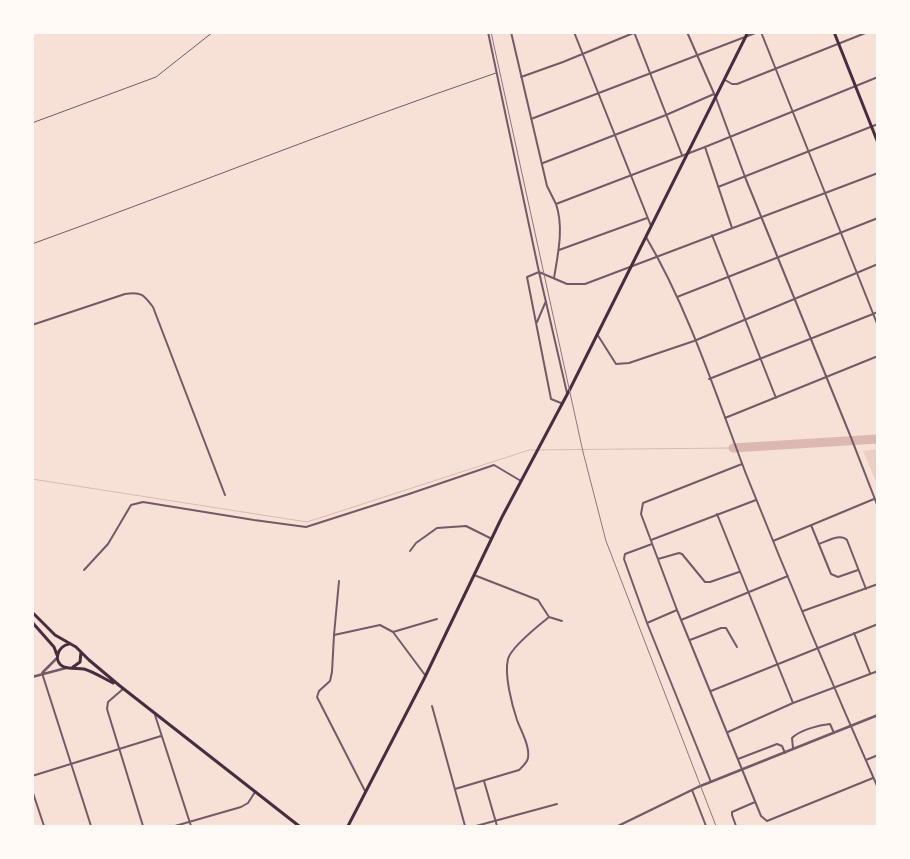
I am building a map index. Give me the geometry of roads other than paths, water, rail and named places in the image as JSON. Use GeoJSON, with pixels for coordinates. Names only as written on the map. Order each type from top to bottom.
{"type":"FeatureCollection","features":[{"type":"Feature","properties":{"kind":"main road"},"geometry":{"type":"LineString","coordinates":[[350,826],[474,574],[545,437],[748,32]]}},
{"type":"Feature","properties":{"kind":"main road"},"geometry":{"type":"LineString","coordinates":[[834,32],[878,144]]}},
{"type":"Feature","properties":{"kind":"main road"},"geometry":{"type":"LineString","coordinates":[[32,612],[55,635],[76,646],[80,652],[122,688],[299,826]]}},
{"type":"Feature","properties":{"kind":"main road"},"geometry":{"type":"LineString","coordinates":[[32,622],[54,647],[60,664],[69,668],[90,671],[122,688]]}},
{"type":"Feature","properties":{"kind":"main road"},"geometry":{"type":"LineString","coordinates":[[58,657],[58,652],[62,647],[72,645]]}},
{"type":"Feature","properties":{"kind":"main road"},"geometry":{"type":"LineString","coordinates":[[69,668],[80,662],[80,652]]}},
{"type":"Feature","properties":{"kind":"street"},"geometry":{"type":"LineString","coordinates":[[488,32],[567,393]]}},
{"type":"Feature","properties":{"kind":"street"},"geometry":{"type":"LineString","coordinates":[[511,32],[548,186],[556,204],[559,250],[554,278]]}},
{"type":"Feature","properties":{"kind":"street"},"geometry":{"type":"LineString","coordinates":[[574,32],[650,226]]}},
{"type":"Feature","properties":{"kind":"street"},"geometry":{"type":"LineString","coordinates":[[687,32],[715,96],[745,177],[878,507]]}},
{"type":"Feature","properties":{"kind":"street"},"geometry":{"type":"LineString","coordinates":[[531,119],[759,32],[776,69],[878,326]]}},
{"type":"Feature","properties":{"kind":"street"},"geometry":{"type":"LineString","coordinates":[[725,80],[732,84],[737,84],[868,32]]}},
{"type":"Feature","properties":{"kind":"street"},"geometry":{"type":"LineString","coordinates":[[521,76],[563,62],[635,33],[682,155]]}},
{"type":"Feature","properties":{"kind":"street"},"geometry":{"type":"LineString","coordinates":[[556,204],[705,147],[792,110],[878,77]]}},
{"type":"Feature","properties":{"kind":"street"},"geometry":{"type":"LineString","coordinates":[[543,163],[715,96]]}},
{"type":"Feature","properties":{"kind":"street"},"geometry":{"type":"LineString","coordinates":[[718,187],[878,124]]}},
{"type":"Feature","properties":{"kind":"street"},"geometry":{"type":"LineString","coordinates":[[705,147],[732,228]]}},
{"type":"Feature","properties":{"kind":"street"},"geometry":{"type":"LineString","coordinates":[[562,403],[551,399],[527,277],[539,272],[567,284],[580,285],[630,268],[878,172]]}},
{"type":"Feature","properties":{"kind":"street"},"geometry":{"type":"LineString","coordinates":[[559,250],[647,218]]}},
{"type":"Feature","properties":{"kind":"street"},"geometry":{"type":"LineString","coordinates":[[677,297],[878,218]]}},
{"type":"Feature","properties":{"kind":"street"},"geometry":{"type":"LineString","coordinates":[[712,236],[776,398]]}},
{"type":"Feature","properties":{"kind":"street"},"geometry":{"type":"LineString","coordinates":[[646,237],[677,297],[756,500],[817,649],[878,788]]}},
{"type":"Feature","properties":{"kind":"street"},"geometry":{"type":"LineString","coordinates":[[597,334],[613,362],[619,365],[629,363],[694,341],[878,264]]}},
{"type":"Feature","properties":{"kind":"street"},"geometry":{"type":"LineString","coordinates":[[32,326],[125,294],[137,292],[146,298],[153,307],[225,495]]}},
{"type":"Feature","properties":{"kind":"street"},"geometry":{"type":"LineString","coordinates":[[537,324],[546,301]]}},
{"type":"Feature","properties":{"kind":"street"},"geometry":{"type":"LineString","coordinates":[[709,378],[878,312]]}},
{"type":"Feature","properties":{"kind":"street"},"geometry":{"type":"LineString","coordinates":[[725,418],[878,356]]}},
{"type":"Feature","properties":{"kind":"street"},"geometry":{"type":"LineString","coordinates":[[742,464],[643,503],[640,514],[755,802],[761,816],[767,821],[873,778]]}},
{"type":"Feature","properties":{"kind":"street"},"geometry":{"type":"LineString","coordinates":[[84,570],[108,544],[130,505],[143,502],[306,527],[494,465],[521,481]]}},
{"type":"Feature","properties":{"kind":"street"},"geometry":{"type":"LineString","coordinates":[[773,540],[874,499]]}},
{"type":"Feature","properties":{"kind":"street"},"geometry":{"type":"LineString","coordinates":[[650,540],[756,500]]}},
{"type":"Feature","properties":{"kind":"street"},"geometry":{"type":"LineString","coordinates":[[717,514],[793,703]]}},
{"type":"Feature","properties":{"kind":"street"},"geometry":{"type":"LineString","coordinates":[[811,525],[831,574],[834,576],[858,570]]}},
{"type":"Feature","properties":{"kind":"street"},"geometry":{"type":"LineString","coordinates":[[410,552],[416,543],[437,528],[466,526],[492,539]]}},
{"type":"Feature","properties":{"kind":"street"},"geometry":{"type":"LineString","coordinates":[[819,544],[844,537],[847,540],[866,589]]}},
{"type":"Feature","properties":{"kind":"street"},"geometry":{"type":"LineString","coordinates":[[652,544],[626,554],[624,557],[647,623],[711,782]]}},
{"type":"Feature","properties":{"kind":"street"},"geometry":{"type":"LineString","coordinates":[[658,559],[679,553],[682,554],[705,582],[740,572]]}},
{"type":"Feature","properties":{"kind":"street"},"geometry":{"type":"LineString","coordinates":[[474,574],[538,600],[549,617],[562,620]]}},
{"type":"Feature","properties":{"kind":"street"},"geometry":{"type":"LineString","coordinates":[[682,620],[788,576]]}},
{"type":"Feature","properties":{"kind":"street"},"geometry":{"type":"LineString","coordinates":[[339,582],[332,672],[330,681],[319,690],[317,698],[366,793]]}},
{"type":"Feature","properties":{"kind":"street"},"geometry":{"type":"LineString","coordinates":[[803,611],[878,584]]}},
{"type":"Feature","properties":{"kind":"street"},"geometry":{"type":"LineString","coordinates":[[647,623],[677,610]]}},
{"type":"Feature","properties":{"kind":"street"},"geometry":{"type":"LineString","coordinates":[[455,789],[519,770],[528,758],[508,677],[508,658],[531,632],[549,617]]}},
{"type":"Feature","properties":{"kind":"street"},"geometry":{"type":"LineString","coordinates":[[393,632],[437,619]]}},
{"type":"Feature","properties":{"kind":"street"},"geometry":{"type":"LineString","coordinates":[[711,691],[878,624]]}},
{"type":"Feature","properties":{"kind":"street"},"geometry":{"type":"LineString","coordinates":[[334,634],[380,625],[393,632],[425,675]]}},
{"type":"Feature","properties":{"kind":"street"},"geometry":{"type":"LineString","coordinates":[[690,640],[721,628],[726,628],[737,648]]}},
{"type":"Feature","properties":{"kind":"street"},"geometry":{"type":"LineString","coordinates":[[854,633],[870,674]]}},
{"type":"Feature","properties":{"kind":"street"},"geometry":{"type":"LineString","coordinates":[[42,673],[58,657]]}},
{"type":"Feature","properties":{"kind":"street"},"geometry":{"type":"LineString","coordinates":[[32,677],[42,673],[69,668]]}},
{"type":"Feature","properties":{"kind":"street"},"geometry":{"type":"LineString","coordinates":[[728,732],[793,703],[878,671]]}},
{"type":"Feature","properties":{"kind":"street"},"geometry":{"type":"LineString","coordinates":[[42,673],[91,826]]}},
{"type":"Feature","properties":{"kind":"street"},"geometry":{"type":"LineString","coordinates":[[122,688],[106,705],[118,750],[143,826]]}},
{"type":"Feature","properties":{"kind":"street"},"geometry":{"type":"LineString","coordinates":[[432,706],[465,826]]}},
{"type":"Feature","properties":{"kind":"street"},"geometry":{"type":"LineString","coordinates":[[155,714],[191,826]]}},
{"type":"Feature","properties":{"kind":"street"},"geometry":{"type":"LineString","coordinates":[[618,826],[692,790],[878,715]]}},
{"type":"Feature","properties":{"kind":"street"},"geometry":{"type":"LineString","coordinates":[[794,749],[792,738],[795,735],[827,724],[830,724],[834,733]]}},
{"type":"Feature","properties":{"kind":"street"},"geometry":{"type":"LineString","coordinates":[[32,776],[161,736]]}},
{"type":"Feature","properties":{"kind":"street"},"geometry":{"type":"LineString","coordinates":[[738,759],[776,744],[782,746],[785,753]]}},
{"type":"Feature","properties":{"kind":"street"},"geometry":{"type":"LineString","coordinates":[[866,760],[878,756]]}},
{"type":"Feature","properties":{"kind":"street"},"geometry":{"type":"LineString","coordinates":[[484,780],[496,826]]}},
{"type":"Feature","properties":{"kind":"street"},"geometry":{"type":"LineString","coordinates":[[32,790],[44,826]]}},
{"type":"Feature","properties":{"kind":"street"},"geometry":{"type":"LineString","coordinates":[[692,790],[706,826]]}},
{"type":"Feature","properties":{"kind":"street"},"geometry":{"type":"LineString","coordinates":[[175,826],[241,807],[248,803],[255,792]]}},
{"type":"Feature","properties":{"kind":"street"},"geometry":{"type":"LineString","coordinates":[[736,826],[732,812],[755,802]]}},
{"type":"Feature","properties":{"kind":"street"},"geometry":{"type":"LineString","coordinates":[[476,826],[557,804]]}},
{"type":"Feature","properties":{"kind":"lane"},"geometry":{"type":"LineString","coordinates":[[32,123],[156,77],[213,32]]}},
{"type":"Feature","properties":{"kind":"lane"},"geometry":{"type":"LineString","coordinates":[[32,244],[306,141],[497,73]]}},
{"type":"Feature","properties":{"kind":"waterway"},"geometry":{"type":"LineString","coordinates":[[733,448],[878,439]]}},
{"type":"Feature","properties":{"kind":"waterway"},"geometry":{"type":"LineString","coordinates":[[32,479],[307,522],[529,450],[733,448]]}},
{"type":"Feature","properties":{"kind":"railway"},"geometry":{"type":"LineString","coordinates":[[491,32],[583,452],[606,541],[716,826]]}}]}
